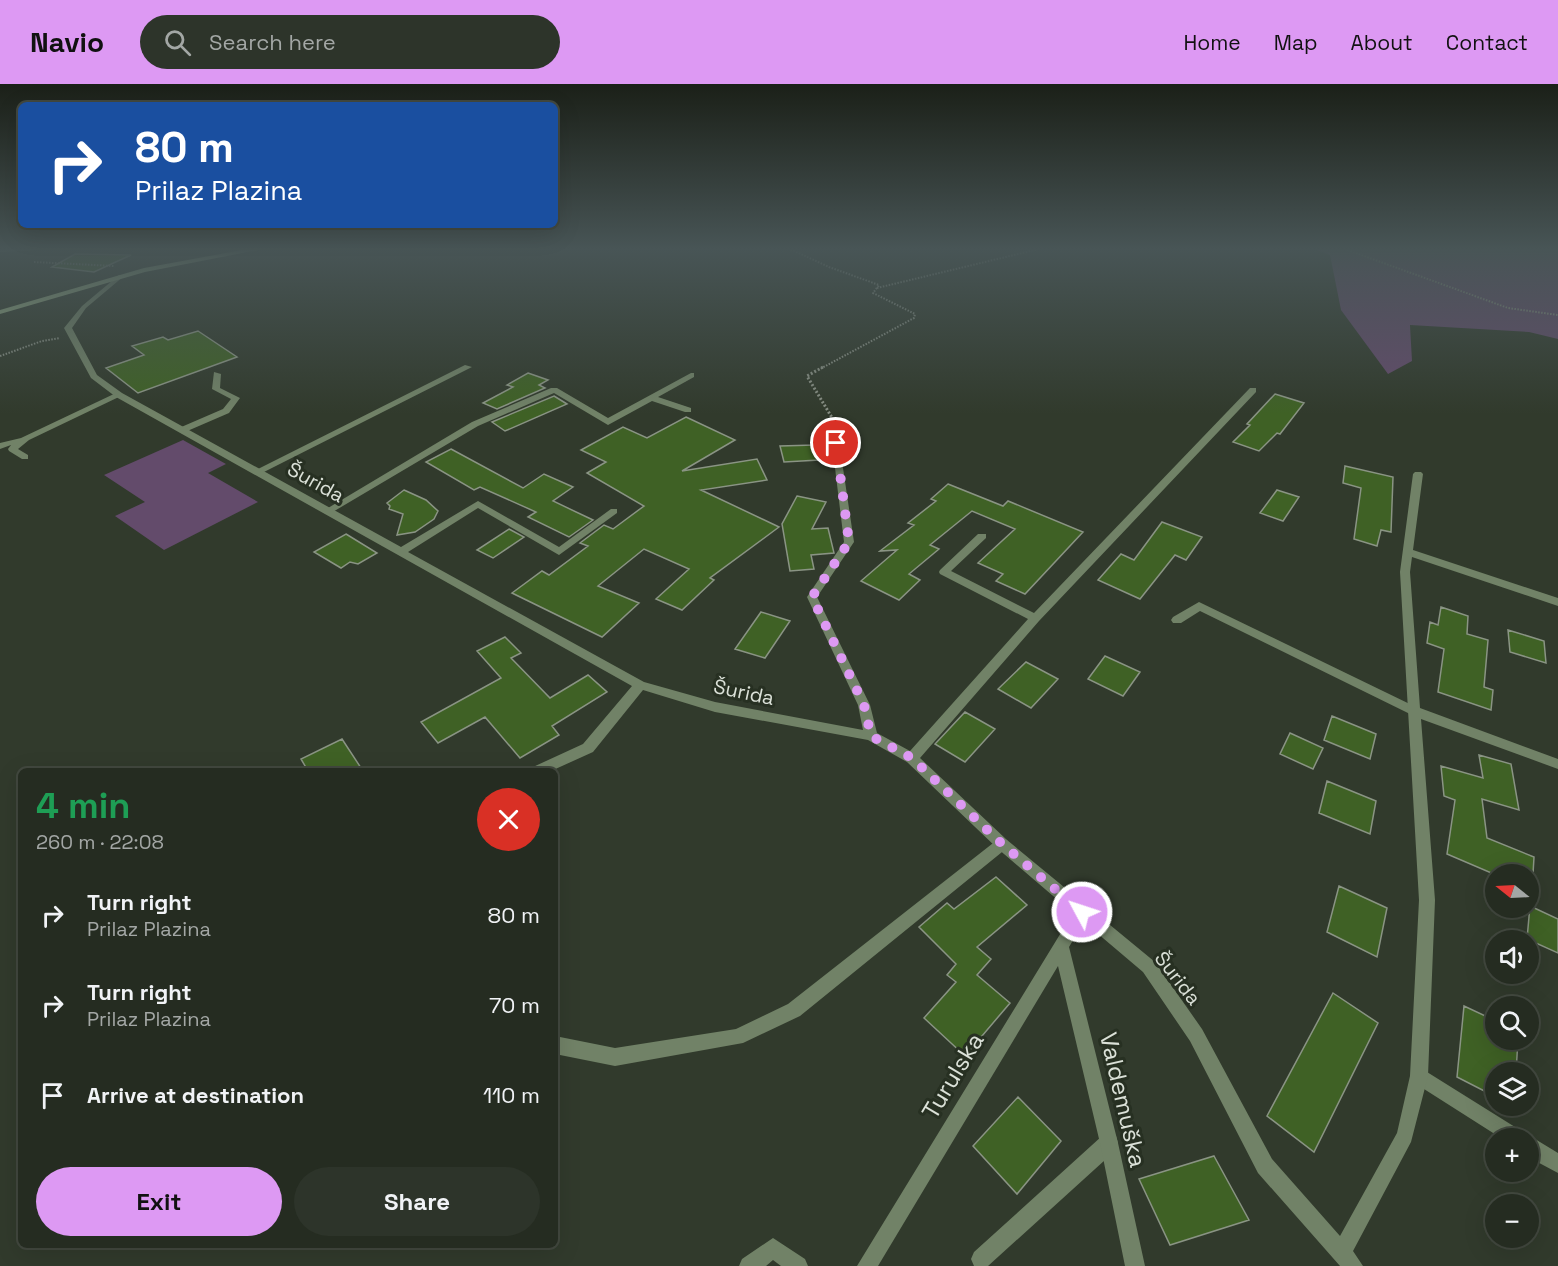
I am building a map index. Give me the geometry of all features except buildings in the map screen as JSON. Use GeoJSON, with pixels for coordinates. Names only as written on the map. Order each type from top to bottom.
{"type":"FeatureCollection","features":[{"type":"Feature","properties":{"kind":"street"},"geometry":{"type":"LineString","coordinates":[[0,312],[30,303]]}},
{"type":"Feature","properties":{"kind":"street"},"geometry":{"type":"LineString","coordinates":[[73,336],[68,328],[89,303]]}},
{"type":"Feature","properties":{"kind":"street","name":"Šurida"},"geometry":{"type":"LineString","coordinates":[[73,336],[94,376],[119,394],[640,685],[715,707],[871,736],[912,758],[1002,844],[1149,967],[1196,1035],[1264,1166],[1353,1266]]}},
{"type":"Feature","properties":{"kind":"street"},"geometry":{"type":"LineString","coordinates":[[257,472],[468,367]]}},
{"type":"Feature","properties":{"kind":"street"},"geometry":{"type":"LineString","coordinates":[[182,430],[226,411],[236,398],[216,389],[218,374]]}},
{"type":"Feature","properties":{"kind":"street"},"geometry":{"type":"LineString","coordinates":[[328,511],[475,424],[554,390],[608,422],[691,375]]}},
{"type":"Feature","properties":{"kind":"street"},"geometry":{"type":"LineString","coordinates":[[912,758],[1035,618],[1253,390]]}},
{"type":"Feature","properties":{"kind":"street"},"geometry":{"type":"LineString","coordinates":[[0,446],[26,438],[119,394]]}},
{"type":"Feature","properties":{"kind":"street"},"geometry":{"type":"LineString","coordinates":[[652,398],[688,410]]}},
{"type":"Feature","properties":{"kind":"street"},"geometry":{"type":"LineString","coordinates":[[25,457],[12,450],[26,438]]}},
{"type":"Feature","properties":{"kind":"street"},"geometry":{"type":"LineString","coordinates":[[836,443],[849,542],[812,597],[864,705],[871,736]]}},
{"type":"Feature","properties":{"kind":"street"},"geometry":{"type":"LineString","coordinates":[[1341,1253],[1405,1136],[1419,1076],[1427,900],[1405,572],[1418,474]]}},
{"type":"Feature","properties":{"kind":"street"},"geometry":{"type":"LineString","coordinates":[[402,551],[478,504],[560,552],[614,511]]}},
{"type":"Feature","properties":{"kind":"street"},"geometry":{"type":"LineString","coordinates":[[982,536],[944,572],[1035,618]]}},
{"type":"Feature","properties":{"kind":"street"},"geometry":{"type":"LineString","coordinates":[[1408,552],[1558,602]]}},
{"type":"Feature","properties":{"kind":"street"},"geometry":{"type":"LineString","coordinates":[[1177,620],[1199,606],[1414,711],[1558,764]]}},
{"type":"Feature","properties":{"kind":"street"},"geometry":{"type":"LineString","coordinates":[[545,768],[588,748],[640,685]]}},
{"type":"Feature","properties":{"kind":"street"},"geometry":{"type":"LineString","coordinates":[[558,1046],[615,1057],[737,1037],[794,1010],[1002,844]]}},
{"type":"Feature","properties":{"kind":"street","name":"Turulska"},"geometry":{"type":"LineString","coordinates":[[867,1266],[1082,912]]}},
{"type":"Feature","properties":{"kind":"street","name":"Valdemuška"},"geometry":{"type":"LineString","coordinates":[[1061,946],[1109,1143],[1135,1266]]}},
{"type":"Feature","properties":{"kind":"street"},"geometry":{"type":"LineString","coordinates":[[1419,1076],[1501,1128]]}},
{"type":"Feature","properties":{"kind":"street"},"geometry":{"type":"LineString","coordinates":[[981,1259],[1109,1143]]}},
{"type":"Feature","properties":{"kind":"street"},"geometry":{"type":"LineString","coordinates":[[1539,1153],[1558,1164]]}},
{"type":"Feature","properties":{"kind":"street"},"geometry":{"type":"LineString","coordinates":[[749,1266],[773,1248],[798,1266]]}},
{"type":"Feature","properties":{"kind":"path"},"geometry":{"type":"LineString","coordinates":[[836,443],[840,432],[807,376],[914,318],[915,314],[893,303]]}},
{"type":"Feature","properties":{"kind":"path"},"geometry":{"type":"LineString","coordinates":[[1495,303],[1508,308],[1558,315]]}},
{"type":"Feature","properties":{"kind":"path"},"geometry":{"type":"LineString","coordinates":[[0,356],[42,341],[73,336]]}},
{"type":"Feature","properties":{"kind":"shaded area"},"geometry":{"type":"Polygon","coordinates":[[[1340,303],[1558,303],[1558,339],[1529,332],[1410,325],[1412,361],[1388,374],[1341,310],[1340,303]]]}},
{"type":"Feature","properties":{"kind":"shaded area"},"geometry":{"type":"Polygon","coordinates":[[[183,440],[226,464],[208,473],[258,502],[164,550],[115,516],[145,502],[104,475],[183,440]]]}},
{"type":"Feature","properties":{"kind":"route"},"geometry":{"type":"LineString","coordinates":[[836,443],[849,542],[812,597],[864,705],[871,736],[912,758],[1002,844],[1082,912]]}}]}
